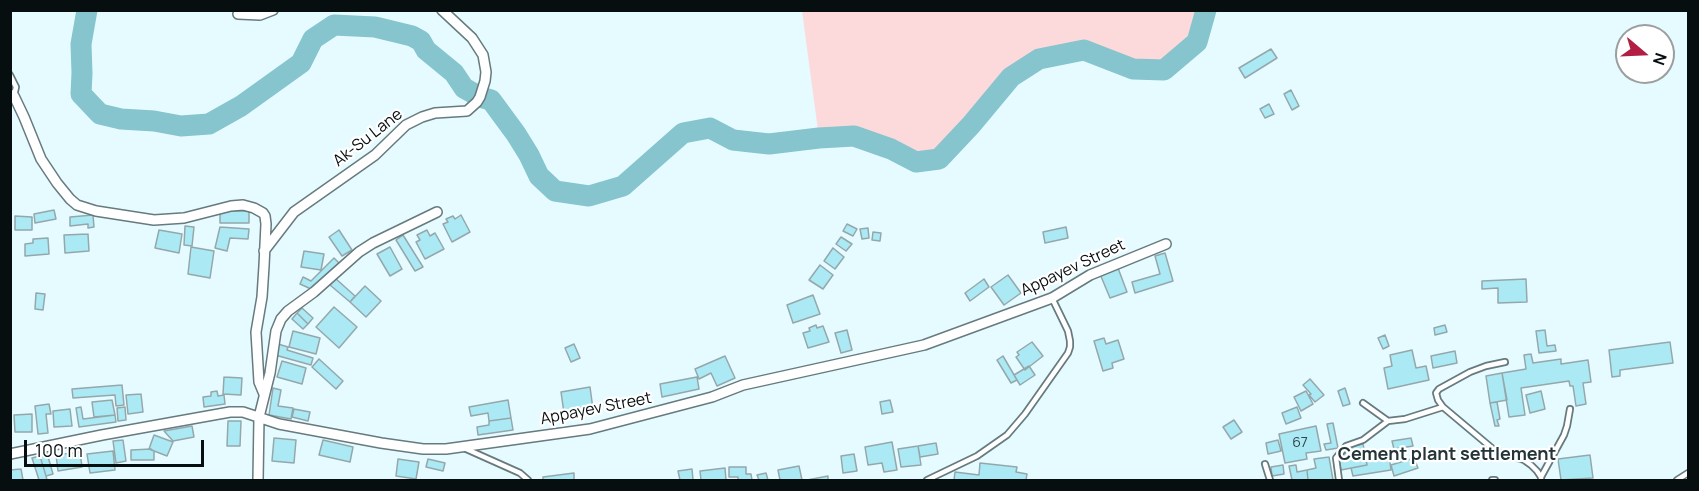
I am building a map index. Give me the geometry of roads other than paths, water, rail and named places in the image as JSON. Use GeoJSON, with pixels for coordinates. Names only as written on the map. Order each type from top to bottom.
{"type":"FeatureCollection","features":[{"type":"Feature","properties":{"kind":"street"},"geometry":{"type":"LineString","coordinates":[[238,14],[260,15],[273,10]]}},
{"type":"Feature","properties":{"kind":"street","name":"Ak-Su Lane"},"geometry":{"type":"LineString","coordinates":[[264,251],[294,212],[375,155],[406,125],[435,113],[467,111],[472,108],[480,97],[485,81],[483,55],[472,38],[442,10]]}},
{"type":"Feature","properties":{"kind":"street"},"geometry":{"type":"LineString","coordinates":[[12,95],[41,159],[57,183],[77,205],[96,211],[154,220],[184,218],[231,206],[254,208],[265,216],[262,297],[256,332],[259,382],[264,394]]}},
{"type":"Feature","properties":{"kind":"street"},"geometry":{"type":"LineString","coordinates":[[258,480],[259,417],[270,373],[276,331],[281,319],[359,252],[437,212]]}},
{"type":"Feature","properties":{"kind":"street","name":"Appayev Street"},"geometry":{"type":"LineString","coordinates":[[10,454],[230,412],[243,412],[279,424],[406,448],[434,449],[590,429],[712,397],[743,385],[924,345],[1052,298],[1090,275],[1166,244]]}},
{"type":"Feature","properties":{"kind":"lane"},"geometry":{"type":"LineString","coordinates":[[10,75],[15,87],[12,95]]}},
{"type":"Feature","properties":{"kind":"lane"},"geometry":{"type":"LineString","coordinates":[[927,480],[977,456],[1007,435],[1025,414],[1068,353],[1070,347],[1068,331],[1052,298]]}},
{"type":"Feature","properties":{"kind":"lane"},"geometry":{"type":"LineString","coordinates":[[1506,362],[1478,369],[1439,389],[1436,393],[1438,400],[1484,442],[1502,454],[1524,460],[1537,471],[1541,479]]}},
{"type":"Feature","properties":{"kind":"lane"},"geometry":{"type":"LineString","coordinates":[[1363,403],[1388,421]]}},
{"type":"Feature","properties":{"kind":"lane"},"geometry":{"type":"LineString","coordinates":[[1339,480],[1336,458],[1342,448],[1363,440],[1388,421],[1405,419],[1443,407]]}},
{"type":"Feature","properties":{"kind":"lane"},"geometry":{"type":"LineString","coordinates":[[1541,479],[1564,435],[1570,409]]}},
{"type":"Feature","properties":{"kind":"lane"},"geometry":{"type":"LineString","coordinates":[[460,446],[520,473],[528,480]]}},
{"type":"Feature","properties":{"kind":"lane"},"geometry":{"type":"LineString","coordinates":[[1265,464],[1270,480]]}},
{"type":"Feature","properties":{"kind":"lane"},"geometry":{"type":"LineString","coordinates":[[1677,480],[1689,473]]}},
{"type":"Feature","properties":{"kind":"waterway"},"geometry":{"type":"LineString","coordinates":[[87,10],[81,44],[81,94],[100,114],[121,119],[154,121],[181,126],[209,124],[241,106],[301,63],[313,39],[334,25],[375,27],[412,36],[421,41],[426,50],[454,73],[464,88],[491,100],[516,134],[539,176],[555,191],[589,196],[623,186],[683,133],[710,128],[733,140],[769,144],[854,136],[891,149],[916,162],[939,159],[1011,77],[1039,59],[1084,50],[1133,69],[1164,70],[1197,42],[1206,10]]}},
{"type":"Feature","properties":{"kind":"district","name":"Cement plant settlement"},"geometry":{"type":"Point","coordinates":[1447,455]}}]}
